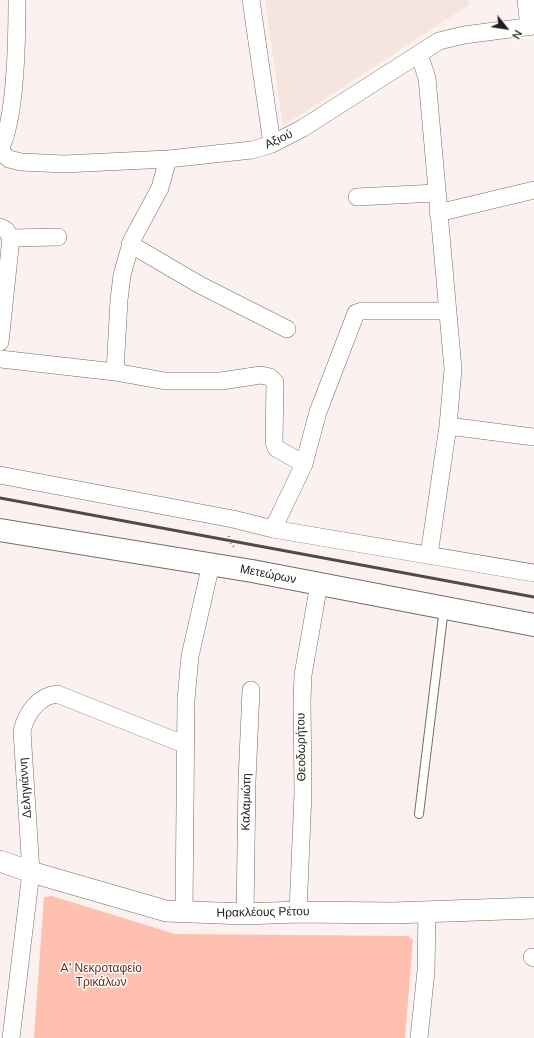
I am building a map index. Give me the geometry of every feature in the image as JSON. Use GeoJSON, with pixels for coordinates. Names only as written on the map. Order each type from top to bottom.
{"type":"FeatureCollection","features":[{"type":"Feature","properties":{"kind":"main road","name":"Μετεώρων"},"geometry":{"type":"LineString","coordinates":[[0,530],[252,571],[534,625]]}},
{"type":"Feature","properties":{"kind":"street"},"geometry":{"type":"LineString","coordinates":[[0,150],[7,129],[11,100],[17,0]]}},
{"type":"Feature","properties":{"kind":"street"},"geometry":{"type":"LineString","coordinates":[[251,0],[272,144]]}},
{"type":"Feature","properties":{"kind":"street"},"geometry":{"type":"LineString","coordinates":[[526,0],[532,26]]}},
{"type":"Feature","properties":{"kind":"street","name":"Αξιού"},"geometry":{"type":"LineString","coordinates":[[0,150],[14,161],[45,164],[168,159],[242,152],[272,144],[325,115],[432,45],[448,38],[532,26]]}},
{"type":"Feature","properties":{"kind":"street"},"geometry":{"type":"LineString","coordinates":[[419,54],[427,78],[436,193],[453,369],[448,426],[429,555]]}},
{"type":"Feature","properties":{"kind":"street"},"geometry":{"type":"LineString","coordinates":[[115,372],[118,300],[122,275],[130,244],[160,188],[168,159]]}},
{"type":"Feature","properties":{"kind":"street"},"geometry":{"type":"LineString","coordinates":[[438,213],[534,190]]}},
{"type":"Feature","properties":{"kind":"street"},"geometry":{"type":"LineString","coordinates":[[357,197],[436,193]]}},
{"type":"Feature","properties":{"kind":"street"},"geometry":{"type":"LineString","coordinates":[[0,342],[5,232],[58,237]]}},
{"type":"Feature","properties":{"kind":"street"},"geometry":{"type":"LineString","coordinates":[[130,244],[200,285],[286,329]]}},
{"type":"Feature","properties":{"kind":"street"},"geometry":{"type":"LineString","coordinates":[[273,529],[304,464],[318,412],[356,313],[362,311],[448,311]]}},
{"type":"Feature","properties":{"kind":"street"},"geometry":{"type":"LineString","coordinates":[[0,359],[115,372],[165,381],[222,381],[261,375],[270,377],[275,382],[274,442],[276,448],[304,464]]}},
{"type":"Feature","properties":{"kind":"street"},"geometry":{"type":"LineString","coordinates":[[448,426],[534,437]]}},
{"type":"Feature","properties":{"kind":"street"},"geometry":{"type":"LineString","coordinates":[[0,475],[233,519],[273,529],[534,574]]}},
{"type":"Feature","properties":{"kind":"street"},"geometry":{"type":"LineString","coordinates":[[184,913],[186,700],[190,656],[211,564]]}},
{"type":"Feature","properties":{"kind":"street","name":"Θεοδωρήτου"},"geometry":{"type":"LineString","coordinates":[[298,912],[303,793],[302,695],[319,584]]}},
{"type":"Feature","properties":{"kind":"street","name":"Καλαμιώτη"},"geometry":{"type":"LineString","coordinates":[[245,914],[247,781],[251,690]]}},
{"type":"Feature","properties":{"kind":"street","name":"Δεληγιάννη"},"geometry":{"type":"LineString","coordinates":[[11,1038],[31,872],[22,731],[25,718],[40,700],[50,695],[63,696],[186,745]]}},
{"type":"Feature","properties":{"kind":"street","name":"Ηρακλέους Ρέτου"},"geometry":{"type":"LineString","coordinates":[[0,861],[31,872],[166,911],[184,913],[245,914],[534,908]]}},
{"type":"Feature","properties":{"kind":"street"},"geometry":{"type":"LineString","coordinates":[[419,1038],[426,971],[427,911]]}},
{"type":"Feature","properties":{"kind":"lane"},"geometry":{"type":"LineString","coordinates":[[419,814],[444,608]]}},
{"type":"Feature","properties":{"kind":"path"},"geometry":{"type":"LineString","coordinates":[[233,519],[228,540],[252,571]]}},
{"type":"Feature","properties":{"kind":"shaded area"},"geometry":{"type":"Polygon","coordinates":[[[265,0],[468,0],[469,5],[283,126],[265,0]]]}},
{"type":"Feature","properties":{"kind":"green space","name":"A' Νεκροταφείο Τρικάλων"},"geometry":{"type":"Polygon","coordinates":[[[52,896],[175,934],[408,936],[413,940],[405,1038],[34,1038],[44,897],[52,896]]]}},
{"type":"Feature","properties":{"kind":"railway"},"geometry":{"type":"LineString","coordinates":[[0,498],[534,597]]}}]}
